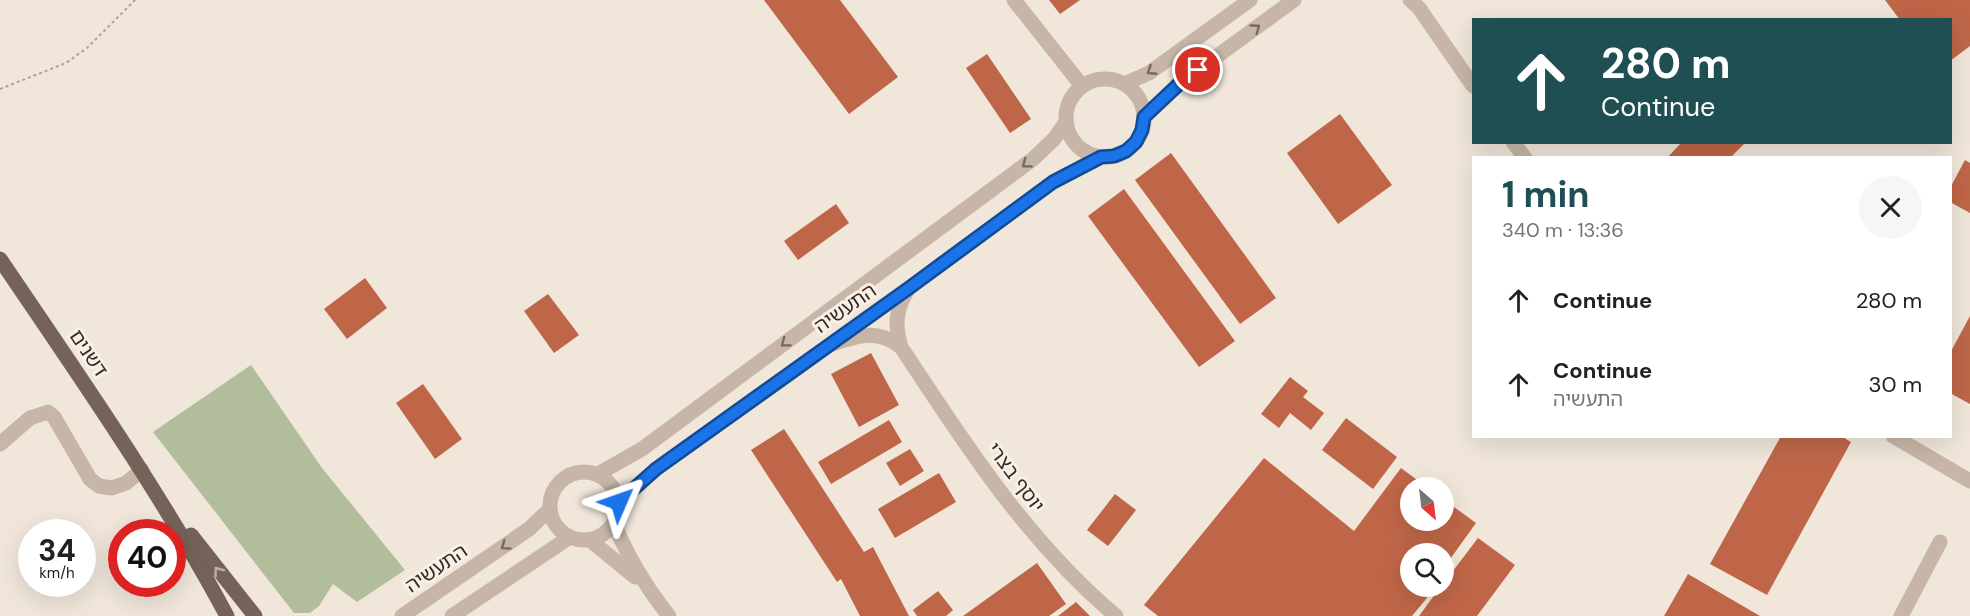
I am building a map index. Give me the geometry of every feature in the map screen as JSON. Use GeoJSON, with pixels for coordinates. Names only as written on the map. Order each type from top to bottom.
{"type":"FeatureCollection","features":[{"type":"Feature","properties":{"kind":"main road","name":"דשנים"},"geometry":{"type":"LineString","coordinates":[[0,259],[142,470],[227,616]]}},
{"type":"Feature","properties":{"kind":"main road","name":"דשנים"},"geometry":{"type":"LineString","coordinates":[[142,470],[255,616]]}},
{"type":"Feature","properties":{"kind":"street"},"geometry":{"type":"LineString","coordinates":[[1014,0],[1082,86]]}},
{"type":"Feature","properties":{"kind":"street"},"geometry":{"type":"LineString","coordinates":[[1124,84],[1149,73],[1250,0]]}},
{"type":"Feature","properties":{"kind":"street"},"geometry":{"type":"LineString","coordinates":[[1144,117],[1179,84],[1294,0]]}},
{"type":"Feature","properties":{"kind":"street"},"geometry":{"type":"LineString","coordinates":[[1415,3],[1472,85]]}},
{"type":"Feature","properties":{"kind":"street"},"geometry":{"type":"LineString","coordinates":[[1102,79],[1124,84],[1135,92],[1142,104],[1144,117],[1142,130],[1136,142],[1126,151],[1114,156],[1101,157],[1088,153],[1077,146],[1069,135],[1066,122],[1070,102],[1082,86],[1102,79]]}},
{"type":"Feature","properties":{"kind":"street","name":"התעשיה"},"geometry":{"type":"LineString","coordinates":[[598,474],[642,449],[1034,159],[1054,139],[1066,122]]}},
{"type":"Feature","properties":{"kind":"street","name":"התעשיה"},"geometry":{"type":"LineString","coordinates":[[619,502],[656,469],[1053,182],[1101,157]]}},
{"type":"Feature","properties":{"kind":"street","name":"יוסף בצרי"},"geometry":{"type":"LineString","coordinates":[[909,288],[896,318],[901,347],[964,443],[1033,534],[1099,602],[1116,616]]}},
{"type":"Feature","properties":{"kind":"street"},"geometry":{"type":"LineString","coordinates":[[826,346],[867,335],[890,339],[901,347]]}},
{"type":"Feature","properties":{"kind":"street"},"geometry":{"type":"LineString","coordinates":[[0,444],[30,418],[48,412],[54,417],[90,479],[99,486],[112,488],[126,483],[142,470]]}},
{"type":"Feature","properties":{"kind":"street"},"geometry":{"type":"LineString","coordinates":[[1896,438],[1970,481]]}},
{"type":"Feature","properties":{"kind":"street"},"geometry":{"type":"LineString","coordinates":[[586,471],[598,474],[608,481],[615,490],[619,502],[618,514],[608,531],[590,540],[570,537],[560,531],[553,521],[550,509],[551,497],[556,486],[564,478],[586,471]]}},
{"type":"Feature","properties":{"kind":"street","name":"התעשיה"},"geometry":{"type":"LineString","coordinates":[[402,616],[529,529],[550,509]]}},
{"type":"Feature","properties":{"kind":"street"},"geometry":{"type":"LineString","coordinates":[[614,523],[623,546],[648,589]]}},
{"type":"Feature","properties":{"kind":"street"},"geometry":{"type":"LineString","coordinates":[[452,616],[570,537]]}},
{"type":"Feature","properties":{"kind":"street"},"geometry":{"type":"LineString","coordinates":[[590,540],[629,570],[648,589],[669,616]]}},
{"type":"Feature","properties":{"kind":"street"},"geometry":{"type":"LineString","coordinates":[[1901,616],[1940,542]]}},
{"type":"Feature","properties":{"kind":"path"},"geometry":{"type":"LineString","coordinates":[[0,89],[66,63],[87,48],[135,0]]}},
{"type":"Feature","properties":{"kind":"green space"},"geometry":{"type":"Polygon","coordinates":[[[251,365],[322,468],[405,570],[357,602],[333,584],[319,606],[310,613],[294,613],[153,432],[251,365]]]}},
{"type":"Feature","properties":{"kind":"building"},"geometry":{"type":"Polygon","coordinates":[[[764,0],[840,0],[898,77],[849,114],[764,0]]]}},
{"type":"Feature","properties":{"kind":"building"},"geometry":{"type":"Polygon","coordinates":[[[1049,0],[1080,0],[1060,14],[1049,0]]]}},
{"type":"Feature","properties":{"kind":"building"},"geometry":{"type":"Polygon","coordinates":[[[1885,0],[1970,0],[1970,46],[1952,60],[1952,18],[1898,18],[1885,0]]]}},
{"type":"Feature","properties":{"kind":"building"},"geometry":{"type":"Polygon","coordinates":[[[987,54],[1031,119],[1010,133],[966,68],[987,54]]]}},
{"type":"Feature","properties":{"kind":"building"},"geometry":{"type":"Polygon","coordinates":[[[1340,114],[1392,185],[1338,224],[1287,153],[1340,114]]]}},
{"type":"Feature","properties":{"kind":"building"},"geometry":{"type":"Polygon","coordinates":[[[1680,144],[1744,144],[1732,156],[1669,156],[1680,144]]]}},
{"type":"Feature","properties":{"kind":"building"},"geometry":{"type":"Polygon","coordinates":[[[1171,153],[1276,298],[1240,324],[1135,180],[1171,153]]]}},
{"type":"Feature","properties":{"kind":"building"},"geometry":{"type":"Polygon","coordinates":[[[1965,160],[1970,163],[1970,213],[1952,203],[1952,184],[1965,160]]]}},
{"type":"Feature","properties":{"kind":"building"},"geometry":{"type":"Polygon","coordinates":[[[1124,189],[1235,341],[1199,367],[1088,216],[1124,189]]]}},
{"type":"Feature","properties":{"kind":"building"},"geometry":{"type":"Polygon","coordinates":[[[836,204],[849,223],[798,260],[784,241],[836,204]]]}},
{"type":"Feature","properties":{"kind":"building"},"geometry":{"type":"Polygon","coordinates":[[[365,278],[387,308],[347,339],[324,309],[365,278]]]}},
{"type":"Feature","properties":{"kind":"building"},"geometry":{"type":"Polygon","coordinates":[[[548,294],[579,335],[554,353],[524,311],[548,294]]]}},
{"type":"Feature","properties":{"kind":"building"},"geometry":{"type":"Polygon","coordinates":[[[1970,316],[1970,404],[1952,394],[1952,349],[1970,316]]]}},
{"type":"Feature","properties":{"kind":"building"},"geometry":{"type":"Polygon","coordinates":[[[871,353],[899,405],[859,427],[831,374],[871,353]]]}},
{"type":"Feature","properties":{"kind":"building"},"geometry":{"type":"Polygon","coordinates":[[[1290,377],[1308,391],[1303,397],[1324,413],[1311,430],[1290,413],[1279,428],[1261,414],[1290,377]]]}},
{"type":"Feature","properties":{"kind":"building"},"geometry":{"type":"Polygon","coordinates":[[[423,384],[462,439],[435,459],[396,403],[423,384]]]}},
{"type":"Feature","properties":{"kind":"building"},"geometry":{"type":"Polygon","coordinates":[[[1346,418],[1397,457],[1373,489],[1322,450],[1346,418]]]}},
{"type":"Feature","properties":{"kind":"building"},"geometry":{"type":"Polygon","coordinates":[[[889,420],[902,442],[831,484],[818,462],[889,420]]]}},
{"type":"Feature","properties":{"kind":"building"},"geometry":{"type":"Polygon","coordinates":[[[784,429],[864,552],[873,547],[909,616],[860,616],[841,579],[837,582],[751,450],[784,429]]]}},
{"type":"Feature","properties":{"kind":"building"},"geometry":{"type":"Polygon","coordinates":[[[1780,438],[1844,438],[1851,442],[1767,595],[1710,564],[1780,438]]]}},
{"type":"Feature","properties":{"kind":"building"},"geometry":{"type":"Polygon","coordinates":[[[910,449],[924,471],[900,486],[886,463],[910,449]]]}},
{"type":"Feature","properties":{"kind":"building"},"geometry":{"type":"Polygon","coordinates":[[[1264,458],[1354,531],[1401,468],[1413,477],[1400,477],[1400,531],[1454,531],[1454,507],[1476,523],[1454,554],[1454,543],[1400,543],[1400,597],[1428,597],[1412,616],[1158,616],[1144,605],[1264,458]]]}},
{"type":"Feature","properties":{"kind":"building"},"geometry":{"type":"Polygon","coordinates":[[[939,473],[956,502],[895,538],[878,509],[939,473]]]}},
{"type":"Feature","properties":{"kind":"building"},"geometry":{"type":"Polygon","coordinates":[[[1115,494],[1136,510],[1108,546],[1087,530],[1115,494]]]}},
{"type":"Feature","properties":{"kind":"building"},"geometry":{"type":"Polygon","coordinates":[[[1478,538],[1515,565],[1477,616],[1419,616],[1433,597],[1454,597],[1454,570],[1478,538]]]}},
{"type":"Feature","properties":{"kind":"building"},"geometry":{"type":"Polygon","coordinates":[[[1037,563],[1066,604],[1049,616],[963,616],[1037,563]]]}},
{"type":"Feature","properties":{"kind":"building"},"geometry":{"type":"Polygon","coordinates":[[[1688,574],[1760,616],[1664,616],[1688,574]]]}},
{"type":"Feature","properties":{"kind":"building"},"geometry":{"type":"Polygon","coordinates":[[[938,591],[953,610],[946,616],[917,616],[913,610],[938,591]]]}},
{"type":"Feature","properties":{"kind":"building"},"geometry":{"type":"Polygon","coordinates":[[[1076,602],[1090,616],[1058,616],[1076,602]]]}},
{"type":"Feature","properties":{"kind":"route"},"geometry":{"type":"LineString","coordinates":[[619,502],[656,469],[1053,182],[1101,157],[1114,156],[1126,151],[1136,142],[1142,130],[1144,117],[1158,102],[1198,70]]}}]}
